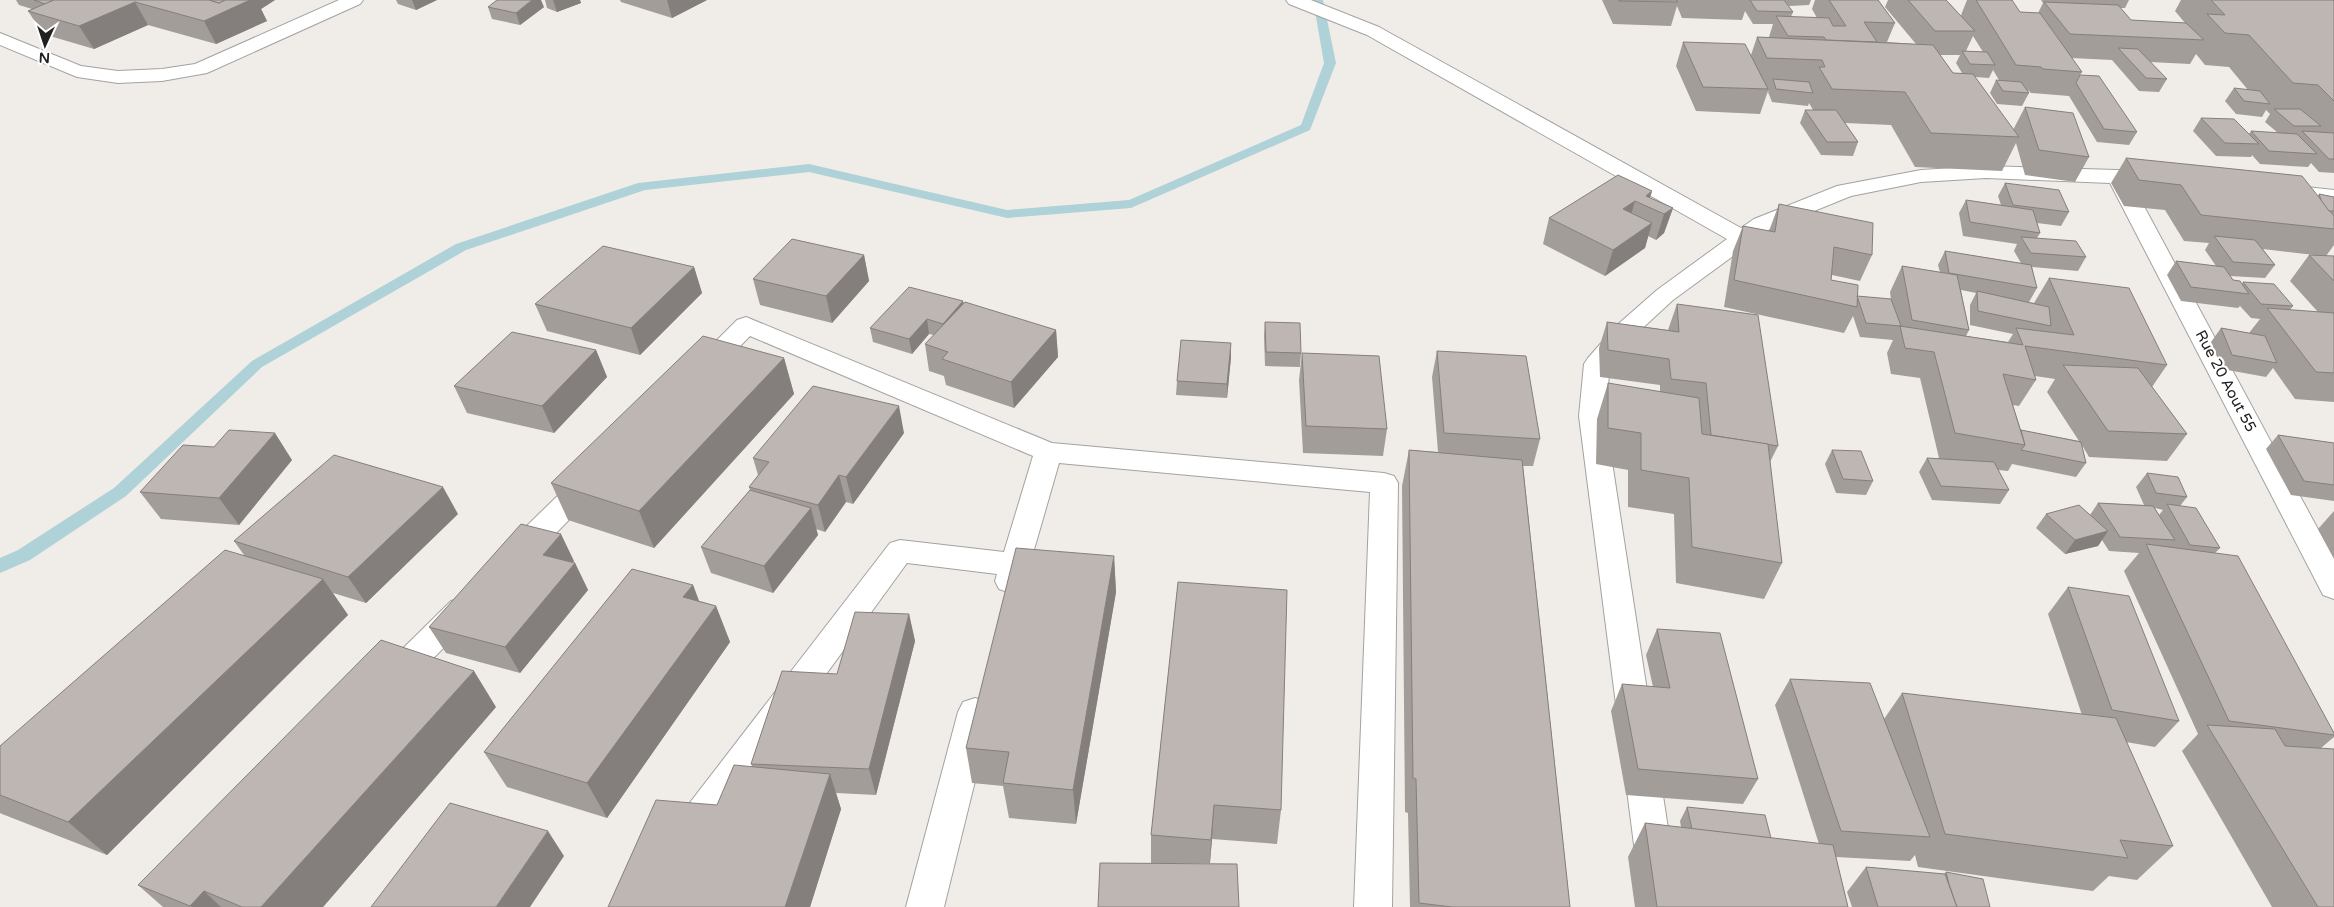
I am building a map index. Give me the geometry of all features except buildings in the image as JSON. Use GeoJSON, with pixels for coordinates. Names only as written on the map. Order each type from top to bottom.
{"type":"FeatureCollection","features":[{"type":"Feature","properties":{"kind":"street"},"geometry":{"type":"LineString","coordinates":[[0,38],[77,70],[118,77],[162,75],[200,69],[354,0]]}},
{"type":"Feature","properties":{"kind":"street"},"geometry":{"type":"LineString","coordinates":[[1295,0],[1373,31],[1742,238]]}},
{"type":"Feature","properties":{"kind":"street"},"geometry":{"type":"LineString","coordinates":[[1662,907],[1592,416],[1597,364],[1625,331],[1665,295],[1762,224],[1845,191],[1921,176],[1986,172],[2117,176],[2171,180]]}},
{"type":"Feature","properties":{"kind":"street","name":"Rue 20 Aout 55"},"geometry":{"type":"LineString","coordinates":[[2117,176],[2334,586]]}},
{"type":"Feature","properties":{"kind":"street"},"geometry":{"type":"LineString","coordinates":[[2257,189],[2334,197]]}},
{"type":"Feature","properties":{"kind":"street"},"geometry":{"type":"LineString","coordinates":[[683,388],[746,325],[1048,452],[1384,483],[1373,907]]}},
{"type":"Feature","properties":{"kind":"street"},"geometry":{"type":"LineString","coordinates":[[1001,612],[1048,452]]}},
{"type":"Feature","properties":{"kind":"street"},"geometry":{"type":"LineString","coordinates":[[374,697],[606,466]]}},
{"type":"Feature","properties":{"kind":"street"},"geometry":{"type":"LineString","coordinates":[[669,860],[900,551],[1014,565]]}},
{"type":"Feature","properties":{"kind":"street"},"geometry":{"type":"LineString","coordinates":[[925,907],[982,688]]}},
{"type":"Feature","properties":{"kind":"waterway"},"geometry":{"type":"LineString","coordinates":[[0,566],[24,555],[120,492],[257,364],[461,247],[643,186],[809,168],[1007,214],[1131,204],[1306,127],[1330,63],[1318,0]]}}]}
